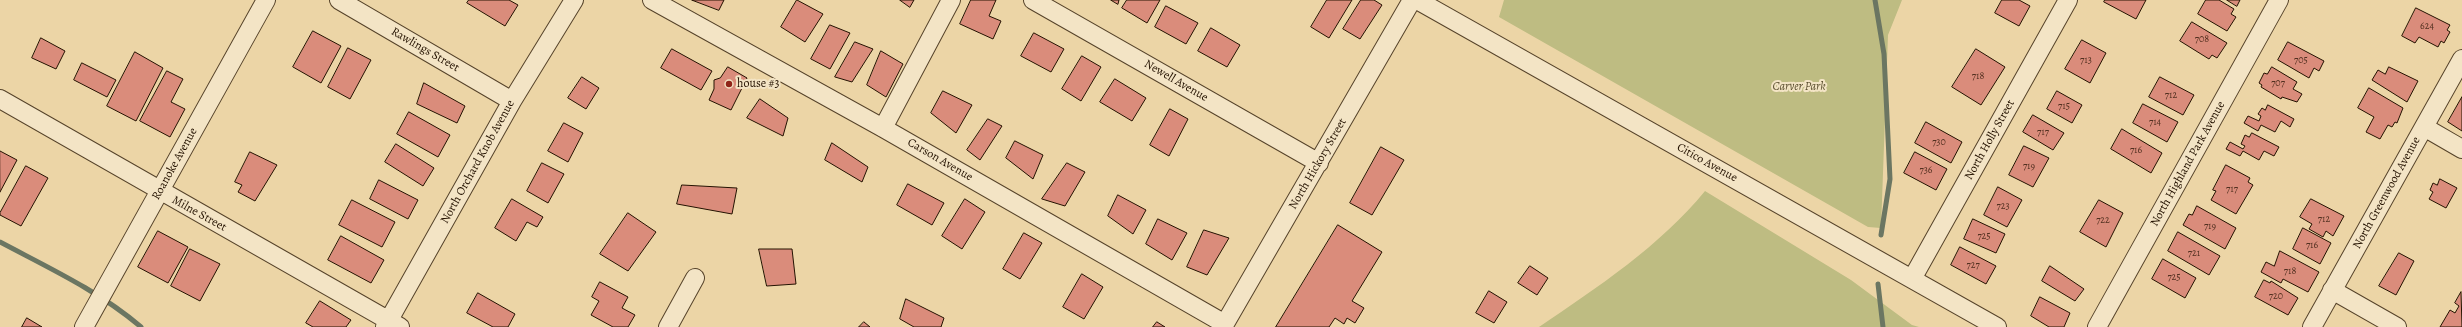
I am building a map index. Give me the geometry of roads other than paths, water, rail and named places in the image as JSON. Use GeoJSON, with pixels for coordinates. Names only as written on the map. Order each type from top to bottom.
{"type":"FeatureCollection","features":[{"type":"Feature","properties":{"kind":"street","name":"Roanoke Avenue"},"geometry":{"type":"LineString","coordinates":[[84,327],[266,0]]}},
{"type":"Feature","properties":{"kind":"street","name":"Rawlings Street"},"geometry":{"type":"LineString","coordinates":[[339,0],[512,101]]}},
{"type":"Feature","properties":{"kind":"street","name":"North Orchard Knob Avenue"},"geometry":{"type":"LineString","coordinates":[[391,325],[512,101],[574,0]]}},
{"type":"Feature","properties":{"kind":"street","name":"Carson Avenue"},"geometry":{"type":"LineString","coordinates":[[652,0],[884,128],[1224,325]]}},
{"type":"Feature","properties":{"kind":"street"},"geometry":{"type":"LineString","coordinates":[[884,128],[951,0]]}},
{"type":"Feature","properties":{"kind":"street","name":"Newell Avenue"},"geometry":{"type":"LineString","coordinates":[[1033,0],[1319,163]]}},
{"type":"Feature","properties":{"kind":"street","name":"North Hickory Street"},"geometry":{"type":"LineString","coordinates":[[1224,325],[1412,0]]}},
{"type":"Feature","properties":{"kind":"street","name":"Citico Avenue"},"geometry":{"type":"LineString","coordinates":[[1417,0],[1997,327]]}},
{"type":"Feature","properties":{"kind":"street","name":"North Holly Street"},"geometry":{"type":"LineString","coordinates":[[1912,279],[2068,0]]}},
{"type":"Feature","properties":{"kind":"street","name":"North Highland Park Avenue"},"geometry":{"type":"LineString","coordinates":[[2097,327],[2279,0]]}},
{"type":"Feature","properties":{"kind":"street","name":"North Greenwood Avenue"},"geometry":{"type":"LineString","coordinates":[[2312,327],[2462,59]]}},
{"type":"Feature","properties":{"kind":"street","name":"Milne Street"},"geometry":{"type":"LineString","coordinates":[[0,99],[391,325]]}},
{"type":"Feature","properties":{"kind":"street"},"geometry":{"type":"LineString","coordinates":[[2424,127],[2462,149]]}},
{"type":"Feature","properties":{"kind":"street"},"geometry":{"type":"LineString","coordinates":[[668,327],[695,278]]}},
{"type":"Feature","properties":{"kind":"street"},"geometry":{"type":"LineString","coordinates":[[2332,290],[2397,327]]}},
{"type":"Feature","properties":{"kind":"waterway"},"geometry":{"type":"LineString","coordinates":[[1875,0],[1884,54],[1890,179],[1881,235]]}},
{"type":"Feature","properties":{"kind":"waterway"},"geometry":{"type":"LineString","coordinates":[[0,242],[91,291],[125,314],[141,327]]}},
{"type":"Feature","properties":{"kind":"waterway"},"geometry":{"type":"LineString","coordinates":[[1878,284],[1883,327]]}},
{"type":"Feature","properties":{"kind":"place","name":"house #3"},"geometry":{"type":"Point","coordinates":[729,84]}},
{"type":"Feature","properties":{"kind":"park label","name":"Carver Park"},"geometry":{"type":"Point","coordinates":[1799,87]}}]}
